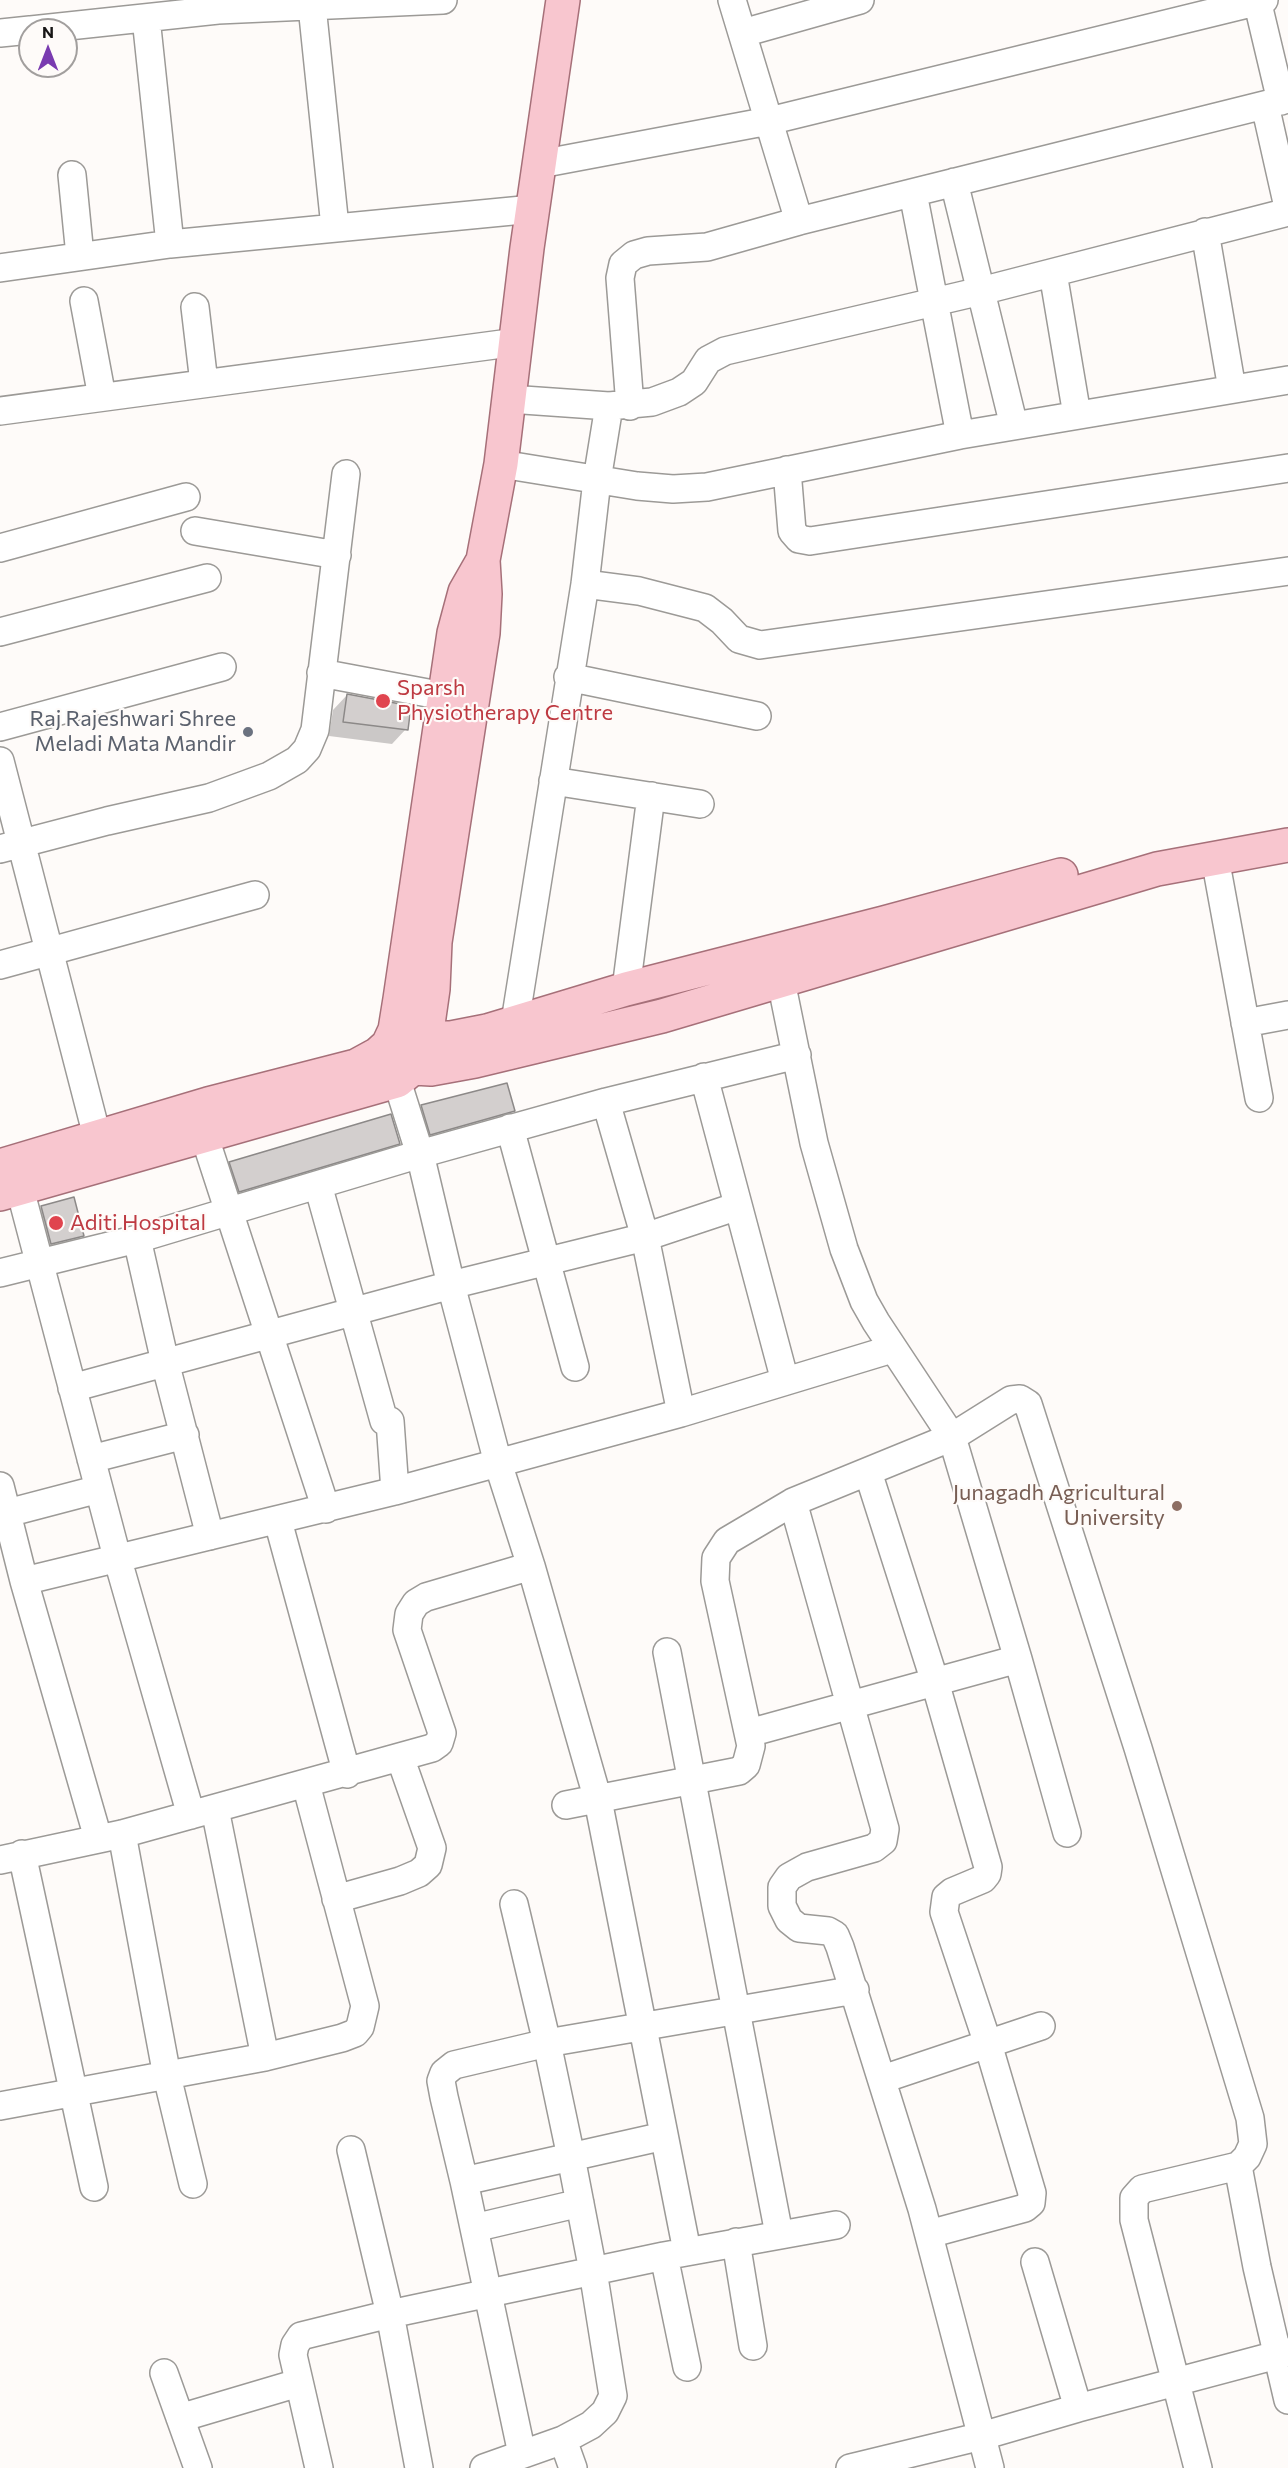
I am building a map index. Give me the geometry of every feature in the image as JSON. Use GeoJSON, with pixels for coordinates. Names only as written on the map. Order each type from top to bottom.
{"type":"FeatureCollection","features":[{"type":"Feature","properties":{"kind":"main road"},"geometry":{"type":"LineString","coordinates":[[405,1075],[386,1042],[459,699],[483,633],[486,594],[483,560],[501,464],[533,209],[563,0]]}},
{"type":"Feature","properties":{"kind":"main road"},"geometry":{"type":"LineString","coordinates":[[405,1075],[420,1056],[426,1038],[433,988],[435,942],[459,699]]}},
{"type":"Feature","properties":{"kind":"main road"},"geometry":{"type":"LineString","coordinates":[[7,1183],[97,1136],[356,1065],[386,1042],[451,1038],[515,1022],[626,989],[884,923],[1111,861],[1206,839],[1288,824]]}},
{"type":"Feature","properties":{"kind":"main road"},"geometry":{"type":"LineString","coordinates":[[7,1183],[204,1135],[405,1075],[475,1061],[662,1016],[1157,869],[1288,845]]}},
{"type":"Feature","properties":{"kind":"street"},"geometry":{"type":"LineString","coordinates":[[78,25],[146,18],[218,5],[312,6],[353,2],[443,0]]}},
{"type":"Feature","properties":{"kind":"street"},"geometry":{"type":"LineString","coordinates":[[732,0],[799,221]]}},
{"type":"Feature","properties":{"kind":"street"},"geometry":{"type":"LineString","coordinates":[[743,33],[860,0]]}},
{"type":"Feature","properties":{"kind":"street"},"geometry":{"type":"LineString","coordinates":[[509,399],[620,406],[652,402],[679,392],[694,382],[708,360],[725,351],[1053,273],[1288,209],[1278,102],[1260,1],[770,121],[540,164]]}},
{"type":"Feature","properties":{"kind":"street"},"geometry":{"type":"LineString","coordinates":[[312,6],[335,227]]}},
{"type":"Feature","properties":{"kind":"street"},"geometry":{"type":"LineString","coordinates":[[146,18],[170,244]]}},
{"type":"Feature","properties":{"kind":"street"},"geometry":{"type":"LineString","coordinates":[[0,33],[18,31]]}},
{"type":"Feature","properties":{"kind":"street"},"geometry":{"type":"LineString","coordinates":[[515,1022],[568,677],[585,584],[597,480],[620,406],[620,278],[623,264],[633,255],[648,251],[707,247],[799,221],[1278,102]]}},
{"type":"Feature","properties":{"kind":"street"},"geometry":{"type":"LineString","coordinates":[[72,175],[80,256]]}},
{"type":"Feature","properties":{"kind":"street"},"geometry":{"type":"LineString","coordinates":[[954,182],[1014,426]]}},
{"type":"Feature","properties":{"kind":"street"},"geometry":{"type":"LineString","coordinates":[[913,193],[960,435]]}},
{"type":"Feature","properties":{"kind":"street"},"geometry":{"type":"LineString","coordinates":[[0,268],[170,244],[533,209]]}},
{"type":"Feature","properties":{"kind":"street"},"geometry":{"type":"LineString","coordinates":[[1205,232],[1232,389]]}},
{"type":"Feature","properties":{"kind":"street"},"geometry":{"type":"LineString","coordinates":[[1053,273],[1077,415]]}},
{"type":"Feature","properties":{"kind":"street"},"geometry":{"type":"LineString","coordinates":[[84,301],[102,397]]}},
{"type":"Feature","properties":{"kind":"street"},"geometry":{"type":"LineString","coordinates":[[195,308],[204,384]]}},
{"type":"Feature","properties":{"kind":"street"},"geometry":{"type":"LineString","coordinates":[[0,411],[517,342]]}},
{"type":"Feature","properties":{"kind":"street"},"geometry":{"type":"LineString","coordinates":[[501,464],[597,480],[673,489],[707,487],[960,435],[1288,380]]}},
{"type":"Feature","properties":{"kind":"street"},"geometry":{"type":"LineString","coordinates":[[787,470],[792,531],[799,539],[810,541],[1288,468]]}},
{"type":"Feature","properties":{"kind":"street"},"geometry":{"type":"LineString","coordinates":[[11,846],[209,798],[244,787],[288,766],[307,749],[315,730],[346,474]]}},
{"type":"Feature","properties":{"kind":"street"},"geometry":{"type":"LineString","coordinates":[[0,548],[186,497]]}},
{"type":"Feature","properties":{"kind":"street"},"geometry":{"type":"LineString","coordinates":[[195,531],[337,555]]}},
{"type":"Feature","properties":{"kind":"street"},"geometry":{"type":"LineString","coordinates":[[585,584],[639,591],[705,608],[722,621],[739,639],[760,645],[1288,571]]}},
{"type":"Feature","properties":{"kind":"street"},"geometry":{"type":"LineString","coordinates":[[0,632],[207,578]]}},
{"type":"Feature","properties":{"kind":"street"},"geometry":{"type":"LineString","coordinates":[[0,726],[222,667]]}},
{"type":"Feature","properties":{"kind":"street"},"geometry":{"type":"LineString","coordinates":[[321,674],[459,699]]}},
{"type":"Feature","properties":{"kind":"street"},"geometry":{"type":"LineString","coordinates":[[568,677],[757,716]]}},
{"type":"Feature","properties":{"kind":"street"},"geometry":{"type":"LineString","coordinates":[[0,761],[11,846],[50,952],[97,1136]]}},
{"type":"Feature","properties":{"kind":"street"},"geometry":{"type":"LineString","coordinates":[[553,781],[700,804]]}},
{"type":"Feature","properties":{"kind":"street"},"geometry":{"type":"LineString","coordinates":[[626,989],[651,796]]}},
{"type":"Feature","properties":{"kind":"street"},"geometry":{"type":"LineString","coordinates":[[1215,858],[1259,1098]]}},
{"type":"Feature","properties":{"kind":"street"},"geometry":{"type":"LineString","coordinates":[[0,964],[255,895]]}},
{"type":"Feature","properties":{"kind":"street"},"geometry":{"type":"LineString","coordinates":[[781,981],[814,1143],[844,1250],[864,1301],[892,1349],[944,1425],[1018,1659],[1067,1833]]}},
{"type":"Feature","properties":{"kind":"street"},"geometry":{"type":"LineString","coordinates":[[1245,1023],[1288,1015]]}},
{"type":"Feature","properties":{"kind":"street"},"geometry":{"type":"LineString","coordinates":[[0,1273],[137,1239],[510,1128],[797,1055]]}},
{"type":"Feature","properties":{"kind":"street"},"geometry":{"type":"LineString","coordinates":[[405,1075],[420,1154],[450,1285],[498,1463],[531,1566],[598,1800],[664,2136],[687,2367]]}},
{"type":"Feature","properties":{"kind":"street"},"geometry":{"type":"LineString","coordinates":[[704,1077],[785,1381]]}},
{"type":"Feature","properties":{"kind":"street"},"geometry":{"type":"LineString","coordinates":[[606,1102],[645,1237],[681,1413]]}},
{"type":"Feature","properties":{"kind":"street"},"geometry":{"type":"LineString","coordinates":[[510,1128],[575,1367]]}},
{"type":"Feature","properties":{"kind":"street"},"geometry":{"type":"LineString","coordinates":[[204,1135],[326,1509]]}},
{"type":"Feature","properties":{"kind":"street"},"geometry":{"type":"LineString","coordinates":[[7,1183],[39,1265],[117,1557],[203,1812],[265,2057]]}},
{"type":"Feature","properties":{"kind":"street"},"geometry":{"type":"LineString","coordinates":[[318,1185],[353,1313],[387,1421],[395,1491]]}},
{"type":"Feature","properties":{"kind":"street"},"geometry":{"type":"LineString","coordinates":[[72,1388],[450,1285],[645,1237],[738,1206]]}},
{"type":"Feature","properties":{"kind":"street"},"geometry":{"type":"LineString","coordinates":[[137,1239],[165,1362],[210,1536]]}},
{"type":"Feature","properties":{"kind":"street"},"geometry":{"type":"LineString","coordinates":[[24,1581],[395,1491],[681,1413],[892,1349]]}},
{"type":"Feature","properties":{"kind":"street"},"geometry":{"type":"LineString","coordinates":[[566,1805],[739,1771],[746,1765],[751,1746],[749,1733],[715,1581],[716,1558],[727,1541],[793,1502],[868,1472],[944,1425],[1011,1400],[1020,1399],[1028,1404],[1138,1748],[1250,2118],[1253,2144],[1247,2157],[1238,2166],[1142,2189],[1134,2198],[1134,2220],[1198,2468]]}},
{"type":"Feature","properties":{"kind":"street"},"geometry":{"type":"LineString","coordinates":[[91,1459],[185,1435]]}},
{"type":"Feature","properties":{"kind":"street"},"geometry":{"type":"LineString","coordinates":[[868,1472],[935,1682],[988,1867],[983,1879],[952,1892],[946,1897],[944,1912],[988,2044],[1032,2193],[1031,2203],[1024,2208],[929,2234]]}},
{"type":"Feature","properties":{"kind":"street"},"geometry":{"type":"LineString","coordinates":[[0,1486],[4,1514],[24,1581],[110,1836],[193,2184]]}},
{"type":"Feature","properties":{"kind":"street"},"geometry":{"type":"LineString","coordinates":[[4,1514],[99,1489]]}},
{"type":"Feature","properties":{"kind":"street"},"geometry":{"type":"LineString","coordinates":[[793,1502],[885,1829],[884,1841],[873,1848],[807,1867],[789,1877],[782,1887],[782,1906],[789,1920],[799,1928],[815,1928],[835,1935],[883,2079],[929,2234],[990,2468]]}},
{"type":"Feature","properties":{"kind":"street"},"geometry":{"type":"LineString","coordinates":[[278,1521],[347,1774]]}},
{"type":"Feature","properties":{"kind":"street"},"geometry":{"type":"LineString","coordinates":[[94,2187],[74,2094],[11,1857],[110,1836],[347,1774],[432,1749],[439,1743],[442,1733],[407,1630],[409,1614],[416,1603],[426,1597],[531,1566]]}},
{"type":"Feature","properties":{"kind":"street"},"geometry":{"type":"LineString","coordinates":[[667,1652],[779,2234]]}},
{"type":"Feature","properties":{"kind":"street"},"geometry":{"type":"LineString","coordinates":[[749,1733],[1018,1659]]}},
{"type":"Feature","properties":{"kind":"street"},"geometry":{"type":"LineString","coordinates":[[336,1899],[400,1881],[419,1873],[428,1865],[432,1848],[400,1757]]}},
{"type":"Feature","properties":{"kind":"street"},"geometry":{"type":"LineString","coordinates":[[0,2106],[265,2057],[355,2033],[360,2026],[365,2006],[306,1784]]}},
{"type":"Feature","properties":{"kind":"street"},"geometry":{"type":"LineString","coordinates":[[484,2468],[563,2439],[591,2425],[605,2412],[613,2396],[580,2203],[547,2043],[514,1904]]}},
{"type":"Feature","properties":{"kind":"street"},"geometry":{"type":"LineString","coordinates":[[522,2454],[444,2097],[441,2081],[444,2073],[454,2066],[547,2043],[855,1990]]}},
{"type":"Feature","properties":{"kind":"street"},"geometry":{"type":"LineString","coordinates":[[883,2079],[1041,2026]]}},
{"type":"Feature","properties":{"kind":"street"},"geometry":{"type":"LineString","coordinates":[[464,2181],[664,2136]]}},
{"type":"Feature","properties":{"kind":"street"},"geometry":{"type":"LineString","coordinates":[[351,2150],[390,2314],[419,2468]]}},
{"type":"Feature","properties":{"kind":"street"},"geometry":{"type":"LineString","coordinates":[[1238,2166],[1257,2266],[1283,2353],[1288,2400]]}},
{"type":"Feature","properties":{"kind":"street"},"geometry":{"type":"LineString","coordinates":[[474,2228],[580,2203]]}},
{"type":"Feature","properties":{"kind":"street"},"geometry":{"type":"LineString","coordinates":[[319,2468],[293,2355],[295,2345],[301,2336],[390,2314],[675,2253],[836,2225]]}},
{"type":"Feature","properties":{"kind":"street"},"geometry":{"type":"LineString","coordinates":[[736,2242],[753,2346]]}},
{"type":"Feature","properties":{"kind":"street"},"geometry":{"type":"LineString","coordinates":[[1035,2262],[1078,2408]]}},
{"type":"Feature","properties":{"kind":"street"},"geometry":{"type":"LineString","coordinates":[[850,2468],[889,2463],[1078,2408],[1283,2353]]}},
{"type":"Feature","properties":{"kind":"street"},"geometry":{"type":"LineString","coordinates":[[164,2373],[196,2467]]}},
{"type":"Feature","properties":{"kind":"street"},"geometry":{"type":"LineString","coordinates":[[180,2418],[298,2383]]}},
{"type":"Feature","properties":{"kind":"street"},"geometry":{"type":"LineString","coordinates":[[563,2439],[573,2468]]}},
{"type":"Feature","properties":{"kind":"building"},"geometry":{"type":"Polygon","coordinates":[[[347,694],[411,706],[408,730],[343,722],[347,694]]]}},
{"type":"Feature","properties":{"kind":"building"},"geometry":{"type":"Polygon","coordinates":[[[507,1083],[515,1111],[430,1135],[421,1105],[507,1083]]]}},
{"type":"Feature","properties":{"kind":"building"},"geometry":{"type":"Polygon","coordinates":[[[391,1114],[400,1144],[239,1192],[229,1162],[391,1114]]]}},
{"type":"Feature","properties":{"kind":"building"},"geometry":{"type":"Polygon","coordinates":[[[74,1197],[84,1236],[51,1244],[41,1206],[74,1197]]]}},
{"type":"Feature","properties":{"kind":"place","name":"Sparsh Physiotherapy Centre"},"geometry":{"type":"Point","coordinates":[383,701]}},
{"type":"Feature","properties":{"kind":"place","name":"Raj Rajeshwari Shree Meladi Mata Mandir"},"geometry":{"type":"Point","coordinates":[248,732]}},
{"type":"Feature","properties":{"kind":"place","name":"Aditi Hospital"},"geometry":{"type":"Point","coordinates":[56,1223]}},
{"type":"Feature","properties":{"kind":"place","name":"Junagadh Agricultural University"},"geometry":{"type":"Point","coordinates":[1177,1506]}}]}
